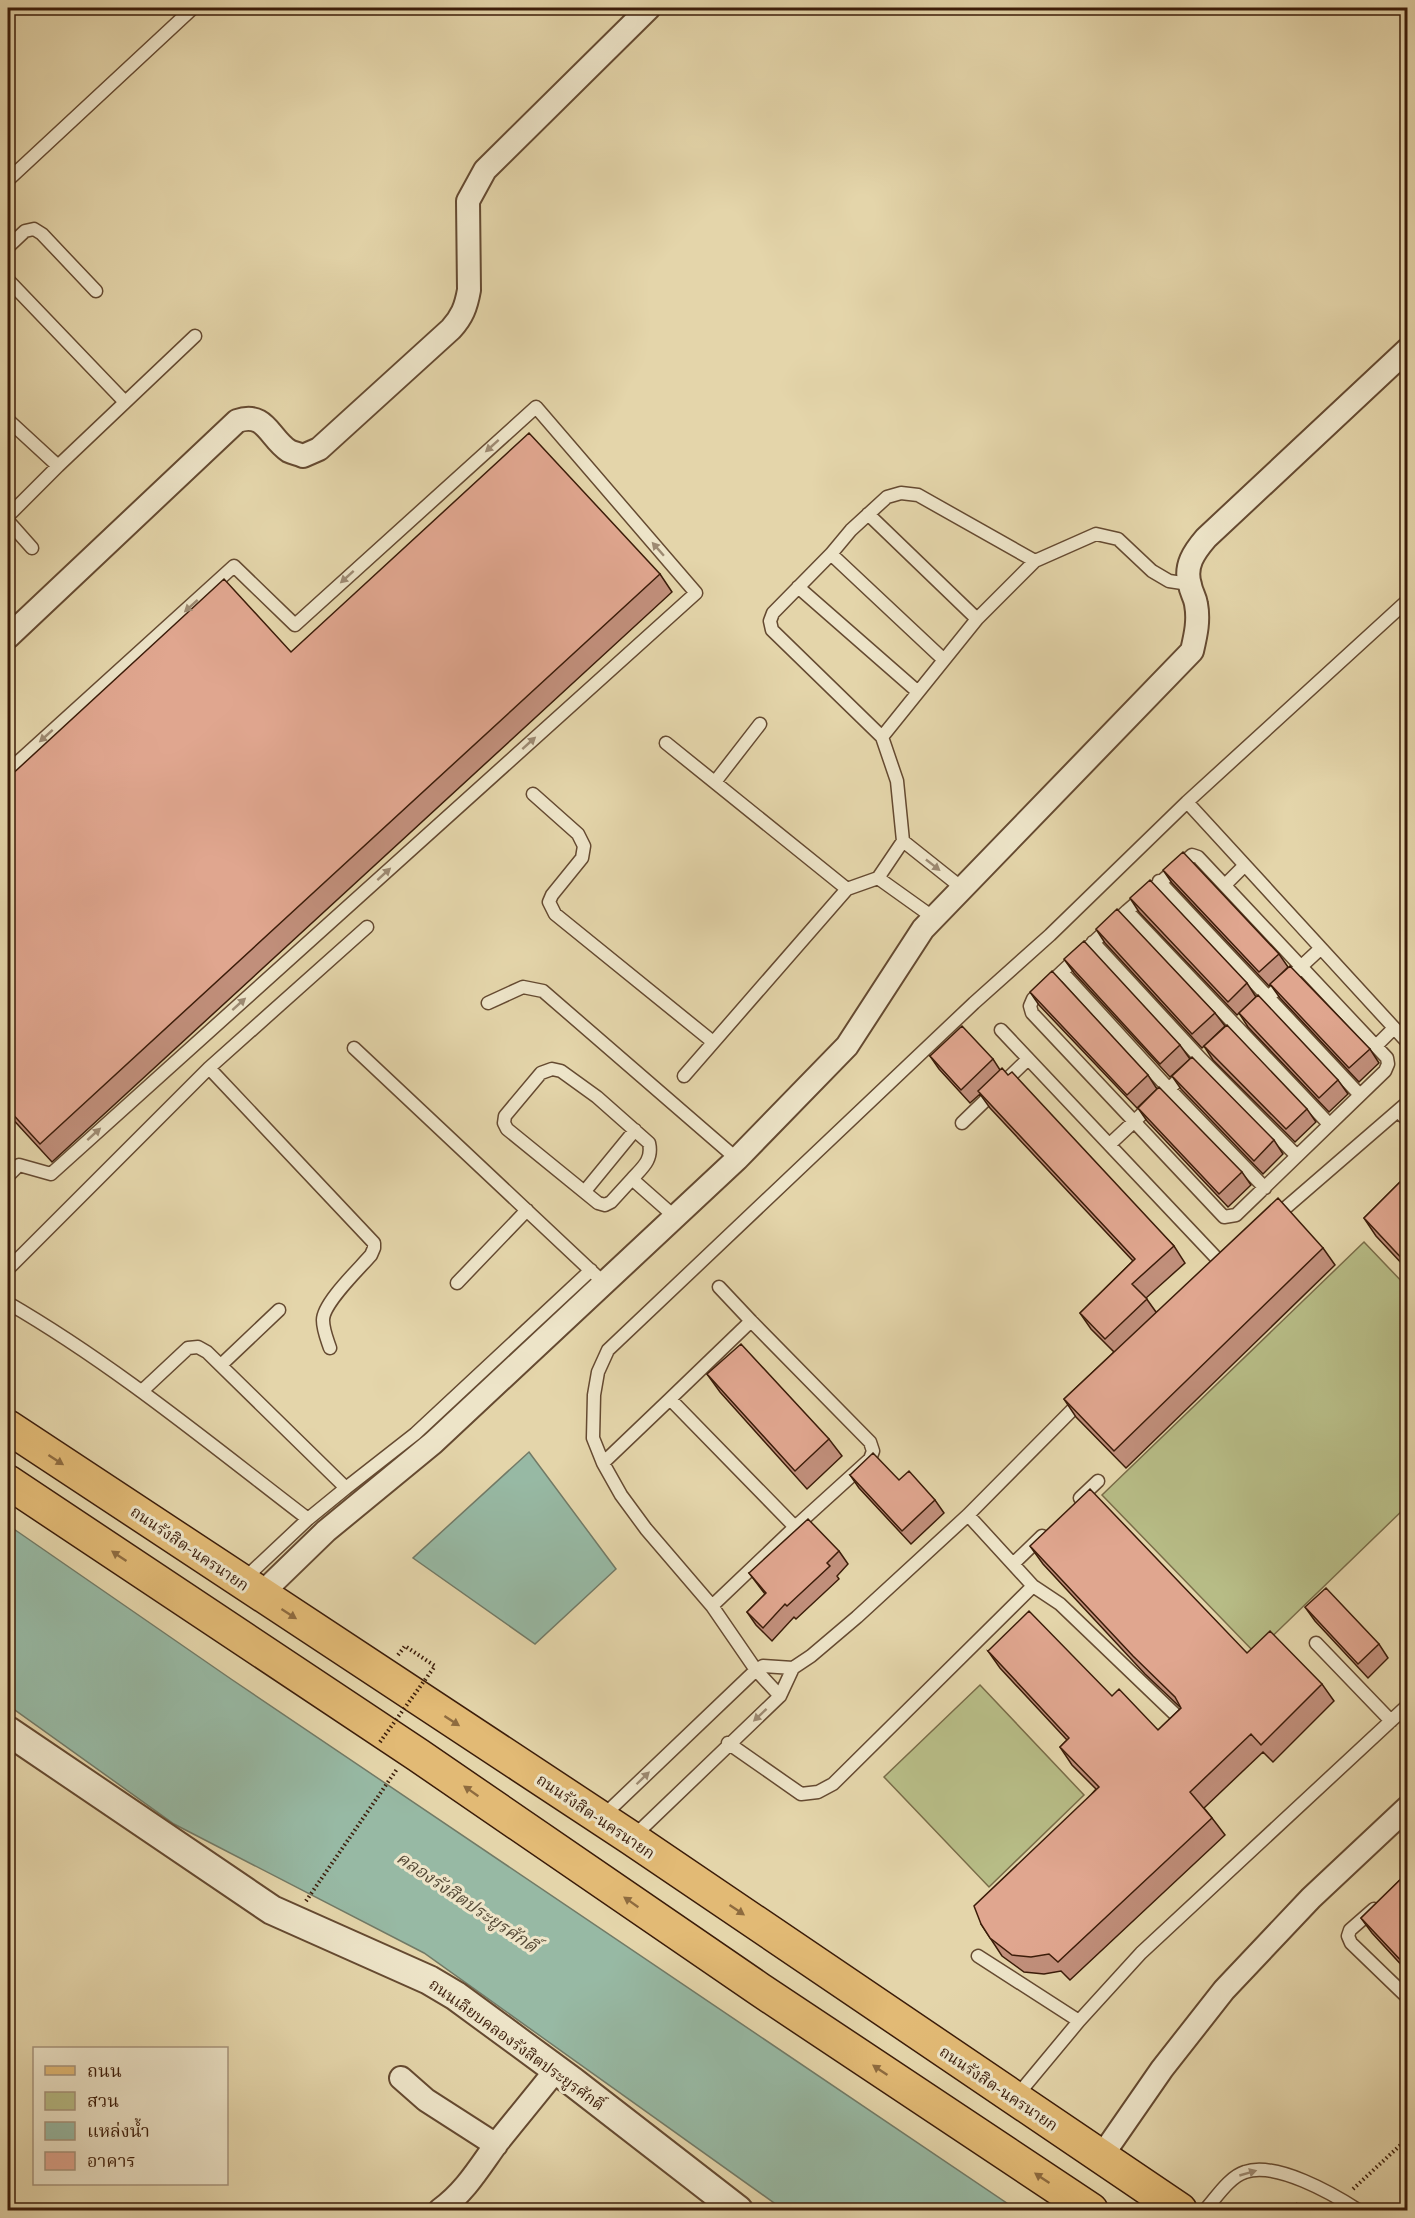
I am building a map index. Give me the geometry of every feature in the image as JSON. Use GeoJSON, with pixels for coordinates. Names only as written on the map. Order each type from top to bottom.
{"type":"FeatureCollection","features":[{"type":"Feature","properties":{"kind":"main road","name":"ถนนรังสิต-นครนายก"},"geometry":{"type":"LineString","coordinates":[[8,1428],[631,1838],[1180,2211]]}},
{"type":"Feature","properties":{"kind":"main road"},"geometry":{"type":"LineString","coordinates":[[8,1482],[418,1755],[759,1989],[1091,2211]]}},
{"type":"Feature","properties":{"kind":"main road"},"geometry":{"type":"LineString","coordinates":[[662,1923],[679,1918],[690,1908],[695,1893],[692,1880]]}},
{"type":"Feature","properties":{"kind":"main road"},"geometry":{"type":"LineString","coordinates":[[759,1989],[754,1966],[758,1952],[767,1943],[784,1941]]}},
{"type":"Feature","properties":{"kind":"street"},"geometry":{"type":"LineString","coordinates":[[8,637],[237,421],[248,417],[258,420],[289,451],[303,456],[319,449],[451,329],[462,318],[469,290],[468,201],[473,188],[485,170],[649,8]]}},
{"type":"Feature","properties":{"kind":"street"},"geometry":{"type":"LineString","coordinates":[[251,1588],[305,1550],[433,1443],[597,1276],[675,1217],[737,1159],[847,1046],[923,929],[1192,651],[1198,628],[1196,602],[1189,584],[1188,569],[1194,553],[1206,538],[1407,349]]}},
{"type":"Feature","properties":{"kind":"street","name":"ถนนเลียบคลองรังสิตประยูรศักดิ์"},"geometry":{"type":"LineString","coordinates":[[8,1731],[272,1910],[429,1980],[456,1996],[738,2211]]}},
{"type":"Feature","properties":{"kind":"street"},"geometry":{"type":"LineString","coordinates":[[1101,2157],[1162,2069],[1224,1990],[1311,1898],[1407,1807]]}},
{"type":"Feature","properties":{"kind":"street"},"geometry":{"type":"LineString","coordinates":[[440,2211],[456,2198],[556,2070]]}},
{"type":"Feature","properties":{"kind":"street"},"geometry":{"type":"LineString","coordinates":[[401,2078],[426,2100],[496,2145]]}},
{"type":"Feature","properties":{"kind":"lane"},"geometry":{"type":"LineString","coordinates":[[8,180],[193,8]]}},
{"type":"Feature","properties":{"kind":"lane"},"geometry":{"type":"LineString","coordinates":[[8,247],[25,231],[34,229],[42,234],[96,291]]}},
{"type":"Feature","properties":{"kind":"lane"},"geometry":{"type":"LineString","coordinates":[[8,280],[125,402]]}},
{"type":"Feature","properties":{"kind":"lane"},"geometry":{"type":"LineString","coordinates":[[8,516],[195,336]]}},
{"type":"Feature","properties":{"kind":"lane"},"geometry":{"type":"LineString","coordinates":[[8,771],[234,566],[295,625],[536,407],[696,593],[51,1174],[19,1165],[8,1176]]}},
{"type":"Feature","properties":{"kind":"lane"},"geometry":{"type":"LineString","coordinates":[[8,420],[58,466]]}},
{"type":"Feature","properties":{"kind":"lane"},"geometry":{"type":"LineString","coordinates":[[684,1076],[847,890],[878,878],[903,841],[897,781],[882,737],[772,630],[770,621],[773,613],[831,554],[867,513],[887,497],[901,493],[918,495],[1035,561]]}},
{"type":"Feature","properties":{"kind":"lane"},"geometry":{"type":"LineString","coordinates":[[867,513],[976,619]]}},
{"type":"Feature","properties":{"kind":"lane"},"geometry":{"type":"LineString","coordinates":[[8,521],[32,548]]}},
{"type":"Feature","properties":{"kind":"lane"},"geometry":{"type":"LineString","coordinates":[[882,737],[976,619],[1035,561],[1096,534],[1118,539],[1152,572],[1169,581],[1189,584]]}},
{"type":"Feature","properties":{"kind":"lane"},"geometry":{"type":"LineString","coordinates":[[831,554],[944,660]]}},
{"type":"Feature","properties":{"kind":"lane"},"geometry":{"type":"LineString","coordinates":[[798,587],[918,692]]}},
{"type":"Feature","properties":{"kind":"lane"},"geometry":{"type":"LineString","coordinates":[[780,1696],[756,1670],[712,1606],[646,1529],[621,1495],[603,1463],[593,1438],[594,1395],[598,1372],[608,1350],[974,1003],[1073,913],[1186,802],[1407,600]]}},
{"type":"Feature","properties":{"kind":"lane"},"geometry":{"type":"LineString","coordinates":[[715,783],[760,724]]}},
{"type":"Feature","properties":{"kind":"lane"},"geometry":{"type":"LineString","coordinates":[[666,743],[847,890]]}},
{"type":"Feature","properties":{"kind":"lane"},"geometry":{"type":"LineString","coordinates":[[532,794],[578,834],[584,846],[582,858],[552,894],[549,902],[555,914],[713,1042]]}},
{"type":"Feature","properties":{"kind":"lane"},"geometry":{"type":"LineString","coordinates":[[1186,802],[1407,1043]]}},
{"type":"Feature","properties":{"kind":"lane"},"geometry":{"type":"LineString","coordinates":[[903,841],[962,888]]}},
{"type":"Feature","properties":{"kind":"lane"},"geometry":{"type":"LineString","coordinates":[[1192,855],[1198,857],[1225,885],[1387,1058],[1388,1064],[1385,1071],[1265,1188],[1236,1215],[1224,1217],[1032,1013],[1030,1006],[1033,999],[1093,942],[1159,881],[1192,855]]}},
{"type":"Feature","properties":{"kind":"lane"},"geometry":{"type":"LineString","coordinates":[[1225,885],[1244,866]]}},
{"type":"Feature","properties":{"kind":"lane"},"geometry":{"type":"LineString","coordinates":[[878,878],[934,918]]}},
{"type":"Feature","properties":{"kind":"lane"},"geometry":{"type":"LineString","coordinates":[[1159,881],[1360,1095]]}},
{"type":"Feature","properties":{"kind":"lane"},"geometry":{"type":"LineString","coordinates":[[1127,911],[1239,1023],[1329,1124]]}},
{"type":"Feature","properties":{"kind":"lane"},"geometry":{"type":"LineString","coordinates":[[8,1269],[209,1068],[367,927]]}},
{"type":"Feature","properties":{"kind":"lane"},"geometry":{"type":"LineString","coordinates":[[1093,942],[1206,1055],[1297,1156]]}},
{"type":"Feature","properties":{"kind":"lane"},"geometry":{"type":"LineString","coordinates":[[1239,1023],[1320,949]]}},
{"type":"Feature","properties":{"kind":"lane"},"geometry":{"type":"LineString","coordinates":[[1062,972],[1169,1089],[1265,1188]]}},
{"type":"Feature","properties":{"kind":"lane"},"geometry":{"type":"LineString","coordinates":[[488,1003],[523,987],[543,991],[737,1159]]}},
{"type":"Feature","properties":{"kind":"lane"},"geometry":{"type":"LineString","coordinates":[[1376,1046],[1394,1028]]}},
{"type":"Feature","properties":{"kind":"lane"},"geometry":{"type":"LineString","coordinates":[[1001,1030],[1223,1265]]}},
{"type":"Feature","properties":{"kind":"lane"},"geometry":{"type":"LineString","coordinates":[[251,1588],[308,1519],[415,1434],[597,1276],[354,1048]]}},
{"type":"Feature","properties":{"kind":"lane"},"geometry":{"type":"LineString","coordinates":[[1110,1143],[1206,1055]]}},
{"type":"Feature","properties":{"kind":"lane"},"geometry":{"type":"LineString","coordinates":[[962,1124],[1028,1059]]}},
{"type":"Feature","properties":{"kind":"lane"},"geometry":{"type":"LineString","coordinates":[[209,1068],[374,1243],[371,1255],[328,1305],[322,1318],[324,1333],[330,1348]]}},
{"type":"Feature","properties":{"kind":"lane"},"geometry":{"type":"LineString","coordinates":[[552,1069],[561,1071],[597,1097],[649,1143],[651,1152],[649,1159],[632,1179],[611,1202],[605,1205],[598,1203],[507,1129],[504,1123],[505,1116],[541,1073],[552,1069]]}},
{"type":"Feature","properties":{"kind":"lane"},"geometry":{"type":"LineString","coordinates":[[1263,1228],[1407,1102]]}},
{"type":"Feature","properties":{"kind":"lane"},"geometry":{"type":"LineString","coordinates":[[1398,1111],[1407,1121]]}},
{"type":"Feature","properties":{"kind":"lane"},"geometry":{"type":"LineString","coordinates":[[585,1191],[635,1131]]}},
{"type":"Feature","properties":{"kind":"lane"},"geometry":{"type":"LineString","coordinates":[[632,1179],[675,1217]]}},
{"type":"Feature","properties":{"kind":"lane"},"geometry":{"type":"LineString","coordinates":[[457,1283],[527,1210]]}},
{"type":"Feature","properties":{"kind":"lane"},"geometry":{"type":"LineString","coordinates":[[712,1606],[870,1459],[873,1451],[870,1442],[719,1287]]}},
{"type":"Feature","properties":{"kind":"lane"},"geometry":{"type":"LineString","coordinates":[[8,1303],[50,1328],[142,1391],[308,1519]]}},
{"type":"Feature","properties":{"kind":"lane"},"geometry":{"type":"LineString","coordinates":[[220,1365],[279,1310]]}},
{"type":"Feature","properties":{"kind":"lane"},"geometry":{"type":"LineString","coordinates":[[603,1463],[751,1321]]}},
{"type":"Feature","properties":{"kind":"lane"},"geometry":{"type":"LineString","coordinates":[[142,1391],[188,1348],[198,1347],[220,1365],[346,1488]]}},
{"type":"Feature","properties":{"kind":"lane"},"geometry":{"type":"LineString","coordinates":[[631,1838],[728,1743],[780,1696],[793,1668],[811,1656],[857,1617],[968,1515],[1087,1394]]}},
{"type":"Feature","properties":{"kind":"lane"},"geometry":{"type":"LineString","coordinates":[[670,1399],[795,1527]]}},
{"type":"Feature","properties":{"kind":"lane"},"geometry":{"type":"LineString","coordinates":[[1072,1506],[1098,1482]]}},
{"type":"Feature","properties":{"kind":"lane"},"geometry":{"type":"LineString","coordinates":[[968,1515],[1034,1586],[1060,1604],[1181,1720]]}},
{"type":"Feature","properties":{"kind":"lane"},"geometry":{"type":"LineString","coordinates":[[1013,1564],[1047,1531]]}},
{"type":"Feature","properties":{"kind":"lane"},"geometry":{"type":"LineString","coordinates":[[728,1743],[801,1794],[818,1792],[833,1784],[1034,1586]]}},
{"type":"Feature","properties":{"kind":"lane"},"geometry":{"type":"LineString","coordinates":[[1316,1644],[1391,1721]]}},
{"type":"Feature","properties":{"kind":"lane"},"geometry":{"type":"LineString","coordinates":[[601,1818],[756,1670],[763,1665],[793,1668]]}},
{"type":"Feature","properties":{"kind":"lane"},"geometry":{"type":"LineString","coordinates":[[1015,2098],[1079,2021],[1141,1953],[1407,1706]]}},
{"type":"Feature","properties":{"kind":"lane"},"geometry":{"type":"LineString","coordinates":[[1383,1900],[1350,1930],[1348,1936],[1351,1943],[1407,1998]]}},
{"type":"Feature","properties":{"kind":"lane"},"geometry":{"type":"LineString","coordinates":[[978,1956],[1079,2021]]}},
{"type":"Feature","properties":{"kind":"lane"},"geometry":{"type":"LineString","coordinates":[[1205,2211],[1235,2178],[1246,2171],[1285,2173],[1341,2200],[1358,2211]]}},
{"type":"Feature","properties":{"kind":"path"},"geometry":{"type":"LineString","coordinates":[[380,1742],[435,1666]]}},
{"type":"Feature","properties":{"kind":"path"},"geometry":{"type":"LineString","coordinates":[[304,1904],[395,1773]]}},
{"type":"Feature","properties":{"kind":"path"},"geometry":{"type":"LineString","coordinates":[[1341,2200],[1407,2138]]}},
{"type":"Feature","properties":{"kind":"path"},"geometry":{"type":"LineString","coordinates":[[1289,2211],[1295,2204],[1307,2211]]}},
{"type":"Feature","properties":{"kind":"green space"},"geometry":{"type":"Polygon","coordinates":[[[1364,1242],[1407,1287],[1407,1506],[1255,1653],[1102,1495],[1364,1242]]]}},
{"type":"Feature","properties":{"kind":"green space"},"geometry":{"type":"Polygon","coordinates":[[[980,1685],[1084,1795],[989,1887],[884,1777],[980,1685]]]}},
{"type":"Feature","properties":{"kind":"water"},"geometry":{"type":"Polygon","coordinates":[[[529,1452],[616,1569],[535,1644],[413,1558],[529,1452]]]}},
{"type":"Feature","properties":{"kind":"water","name":"คลองรังสิตประยูรศักดิ์"},"geometry":{"type":"Polygon","coordinates":[[[8,1525],[231,1679],[1017,2210],[784,2210],[424,1953],[174,1824],[8,1705],[8,1525]]]}},
{"type":"Feature","properties":{"kind":"building"},"geometry":{"type":"Polygon","coordinates":[[[529,433],[660,574],[40,1144],[8,1109],[8,778],[224,579],[291,652],[529,433]]]}},
{"type":"Feature","properties":{"kind":"building"},"geometry":{"type":"Polygon","coordinates":[[[1183,852],[1279,954],[1259,972],[1163,870],[1183,852]]]}},
{"type":"Feature","properties":{"kind":"building"},"geometry":{"type":"Polygon","coordinates":[[[1150,880],[1247,983],[1228,1002],[1130,898],[1150,880]]]}},
{"type":"Feature","properties":{"kind":"building"},"geometry":{"type":"Polygon","coordinates":[[[1117,909],[1215,1013],[1192,1034],[1096,929],[1117,909]]]}},
{"type":"Feature","properties":{"kind":"building"},"geometry":{"type":"Polygon","coordinates":[[[1084,941],[1180,1045],[1160,1064],[1064,959],[1084,941]]]}},
{"type":"Feature","properties":{"kind":"building"},"geometry":{"type":"Polygon","coordinates":[[[1290,966],[1370,1049],[1349,1068],[1270,984],[1290,966]]]}},
{"type":"Feature","properties":{"kind":"building"},"geometry":{"type":"Polygon","coordinates":[[[1052,971],[1148,1075],[1127,1095],[1030,992],[1052,971]]]}},
{"type":"Feature","properties":{"kind":"building"},"geometry":{"type":"Polygon","coordinates":[[[1258,995],[1338,1080],[1319,1098],[1239,1013],[1258,995]]]}},
{"type":"Feature","properties":{"kind":"building"},"geometry":{"type":"Polygon","coordinates":[[[1227,1025],[1307,1109],[1286,1129],[1204,1046],[1227,1025]]]}},
{"type":"Feature","properties":{"kind":"building"},"geometry":{"type":"Polygon","coordinates":[[[962,1026],[993,1059],[961,1090],[930,1056],[962,1026]]]}},
{"type":"Feature","properties":{"kind":"building"},"geometry":{"type":"Polygon","coordinates":[[[1192,1057],[1274,1140],[1254,1161],[1172,1076],[1192,1057]]]}},
{"type":"Feature","properties":{"kind":"building"},"geometry":{"type":"Polygon","coordinates":[[[1002,1068],[1008,1075],[1012,1072],[1174,1246],[1132,1284],[1147,1299],[1105,1339],[1080,1313],[1135,1259],[978,1091],[1002,1068]]]}},
{"type":"Feature","properties":{"kind":"building"},"geometry":{"type":"Polygon","coordinates":[[[1159,1087],[1242,1172],[1219,1194],[1138,1108],[1159,1087]]]}},
{"type":"Feature","properties":{"kind":"building"},"geometry":{"type":"Polygon","coordinates":[[[1407,1175],[1407,1264],[1364,1218],[1407,1175]]]}},
{"type":"Feature","properties":{"kind":"building"},"geometry":{"type":"Polygon","coordinates":[[[1278,1198],[1323,1248],[1114,1451],[1064,1399],[1278,1198]]]}},
{"type":"Feature","properties":{"kind":"building"},"geometry":{"type":"Polygon","coordinates":[[[741,1344],[829,1439],[795,1471],[707,1374],[741,1344]]]}},
{"type":"Feature","properties":{"kind":"building"},"geometry":{"type":"Polygon","coordinates":[[[873,1453],[899,1480],[909,1471],[935,1500],[902,1531],[850,1475],[873,1453]]]}},
{"type":"Feature","properties":{"kind":"building"},"geometry":{"type":"Polygon","coordinates":[[[1090,1489],[1247,1653],[1270,1631],[1322,1684],[1261,1745],[1251,1734],[1190,1792],[1212,1818],[1058,1962],[1049,1954],[1031,1957],[1012,1955],[990,1938],[974,1906],[1099,1787],[1060,1747],[1069,1738],[988,1651],[1029,1611],[1112,1696],[1119,1689],[1158,1730],[1181,1708],[1175,1697],[1133,1656],[1030,1546],[1090,1489]]]}},
{"type":"Feature","properties":{"kind":"building"},"geometry":{"type":"Polygon","coordinates":[[[808,1519],[839,1551],[827,1563],[830,1566],[787,1606],[785,1604],[763,1628],[747,1612],[766,1593],[749,1573],[808,1519]]]}},
{"type":"Feature","properties":{"kind":"building"},"geometry":{"type":"Polygon","coordinates":[[[1326,1588],[1379,1644],[1358,1664],[1305,1607],[1326,1588]]]}},
{"type":"Feature","properties":{"kind":"building"},"geometry":{"type":"Polygon","coordinates":[[[1407,1873],[1407,1967],[1361,1918],[1407,1873]]]}}]}
